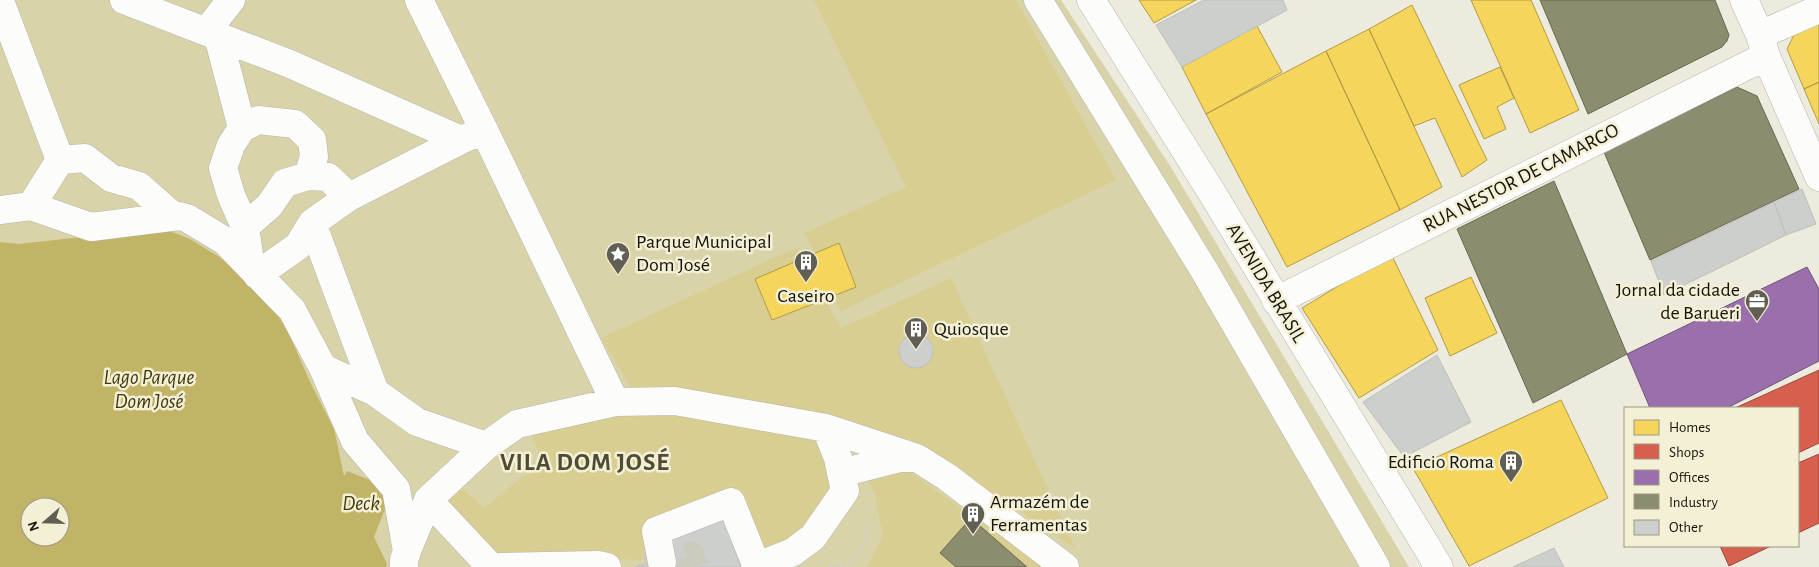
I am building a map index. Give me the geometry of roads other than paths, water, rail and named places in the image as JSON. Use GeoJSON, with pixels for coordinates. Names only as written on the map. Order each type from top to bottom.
{"type":"FeatureCollection","features":[{"type":"Feature","properties":{"kind":"street"},"geometry":{"type":"LineString","coordinates":[[124,0],[472,135]]}},
{"type":"Feature","properties":{"kind":"street"},"geometry":{"type":"LineString","coordinates":[[231,0],[212,34],[242,128]]}},
{"type":"Feature","properties":{"kind":"street"},"geometry":{"type":"LineString","coordinates":[[419,0],[472,135],[615,402]]}},
{"type":"Feature","properties":{"kind":"street"},"geometry":{"type":"LineString","coordinates":[[1038,0],[1204,270],[1376,567]]}},
{"type":"Feature","properties":{"kind":"street","name":"AVENIDA BRASIL"},"geometry":{"type":"LineString","coordinates":[[1092,0],[1209,188],[1439,567]]}},
{"type":"Feature","properties":{"kind":"street"},"geometry":{"type":"LineString","coordinates":[[1744,0],[1819,177]]}},
{"type":"Feature","properties":{"kind":"street"},"geometry":{"type":"LineString","coordinates":[[0,1],[60,160]]}},
{"type":"Feature","properties":{"kind":"street","name":"RUA NESTOR DE CAMARGO"},"geometry":{"type":"LineString","coordinates":[[1276,301],[1763,45],[1819,9]]}},
{"type":"Feature","properties":{"kind":"street"},"geometry":{"type":"LineString","coordinates":[[254,271],[246,227],[231,195],[223,168],[231,145],[242,128],[258,120],[295,124],[312,140],[314,157],[308,176]]}},
{"type":"Feature","properties":{"kind":"street"},"geometry":{"type":"LineString","coordinates":[[254,271],[298,246],[312,223],[349,197],[472,135]]}},
{"type":"Feature","properties":{"kind":"street"},"geometry":{"type":"LineString","coordinates":[[60,160],[85,158],[111,178],[139,186],[173,216]]}},
{"type":"Feature","properties":{"kind":"street"},"geometry":{"type":"LineString","coordinates":[[31,206],[60,160]]}},
{"type":"Feature","properties":{"kind":"street"},"geometry":{"type":"LineString","coordinates":[[246,227],[270,206],[285,183],[308,176],[328,177],[349,197]]}},
{"type":"Feature","properties":{"kind":"street"},"geometry":{"type":"LineString","coordinates":[[0,210],[31,206],[91,227],[173,216],[188,218],[225,241],[292,310],[323,368],[355,441],[396,489],[405,559]]}},
{"type":"Feature","properties":{"kind":"street"},"geometry":{"type":"LineString","coordinates":[[312,223],[376,392]]}},
{"type":"Feature","properties":{"kind":"street"},"geometry":{"type":"LineString","coordinates":[[323,368],[376,392],[417,422],[486,446]]}},
{"type":"Feature","properties":{"kind":"street"},"geometry":{"type":"LineString","coordinates":[[405,559],[428,500],[486,446],[517,424],[615,402],[675,401],[826,428],[917,458],[947,477],[1065,567]]}},
{"type":"Feature","properties":{"kind":"street"},"geometry":{"type":"LineString","coordinates":[[662,562],[656,531],[731,502],[756,567],[793,552],[813,537],[845,491],[838,458],[826,428]]}},
{"type":"Feature","properties":{"kind":"street"},"geometry":{"type":"LineString","coordinates":[[841,474],[900,458],[917,458]]}},
{"type":"Feature","properties":{"kind":"street"},"geometry":{"type":"LineString","coordinates":[[428,500],[491,567]]}},
{"type":"Feature","properties":{"kind":"street"},"geometry":{"type":"LineString","coordinates":[[501,567],[600,566]]}},
{"type":"Feature","properties":{"kind":"water","name":"Lago Parque Dom José"},"geometry":{"type":"Polygon","coordinates":[[[162,228],[190,239],[229,263],[281,316],[311,384],[334,429],[344,476],[347,471],[393,489],[374,537],[387,564],[386,567],[0,567],[0,242],[19,244],[162,228]]]}},
{"type":"Feature","properties":{"kind":"tunnel"},"geometry":{"type":"LineString","coordinates":[[646,567],[690,555],[695,567]]}},
{"type":"Feature","properties":{"kind":"place","name":"Parque Municipal Dom José"},"geometry":{"type":"Point","coordinates":[618,275]}},
{"type":"Feature","properties":{"kind":"place","name":"Caseiro"},"geometry":{"type":"Point","coordinates":[806,283]}},
{"type":"Feature","properties":{"kind":"place","name":"Jornal da cidade de Barueri"},"geometry":{"type":"Point","coordinates":[1757,322]}},
{"type":"Feature","properties":{"kind":"place","name":"Quiosque"},"geometry":{"type":"Point","coordinates":[916,350]}},
{"type":"Feature","properties":{"kind":"place","name":"Edificio Roma"},"geometry":{"type":"Point","coordinates":[1511,483]}},
{"type":"Feature","properties":{"kind":"place","name":"Armazém de Ferramentas"},"geometry":{"type":"Point","coordinates":[973,535]}},
{"type":"Feature","properties":{"kind":"district","name":"VILA DOM JOSÉ"},"geometry":{"type":"Point","coordinates":[585,462]}},
{"type":"Feature","properties":{"kind":"water label","name":"Deck"},"geometry":{"type":"Point","coordinates":[361,503]}}]}
